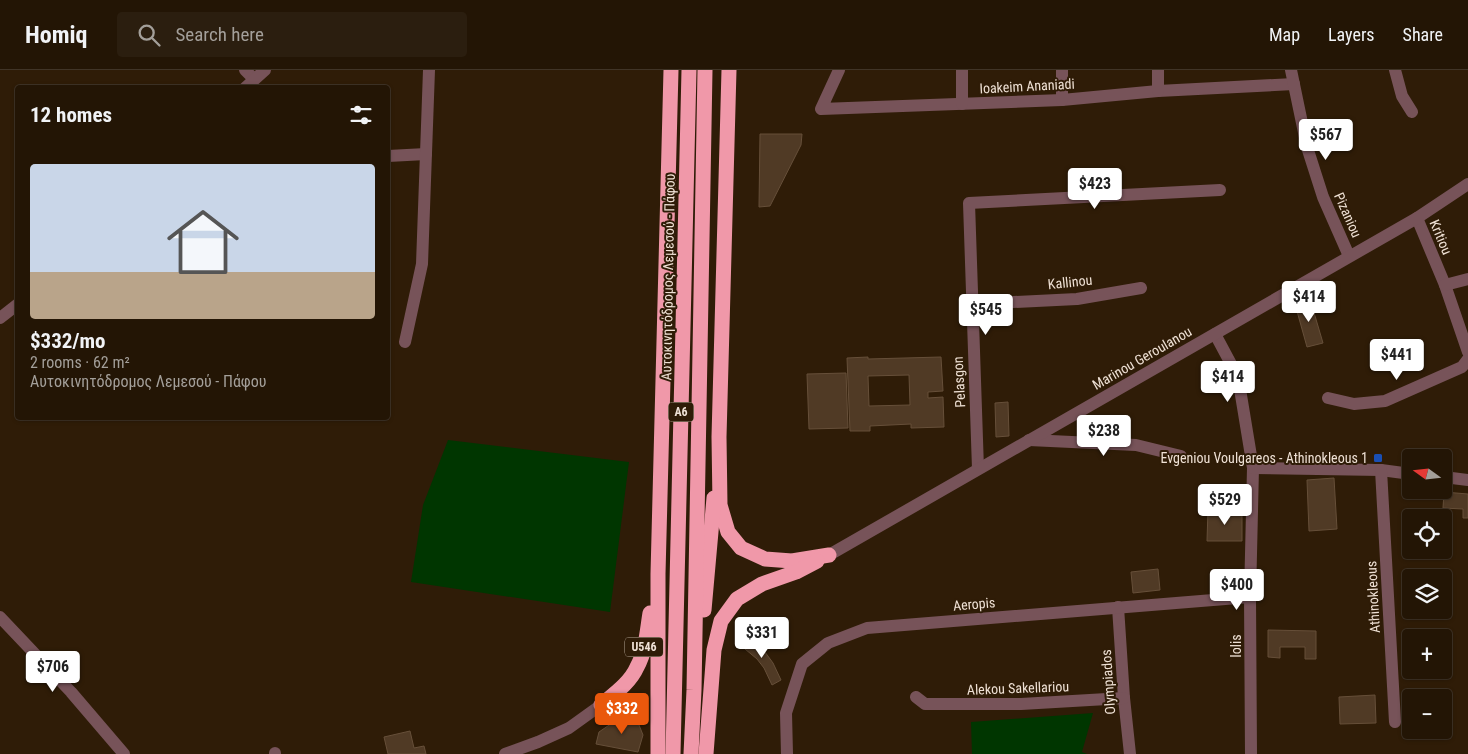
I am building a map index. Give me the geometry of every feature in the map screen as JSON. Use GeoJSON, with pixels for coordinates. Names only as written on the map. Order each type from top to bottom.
{"type":"FeatureCollection","features":[{"type":"Feature","properties":{"kind":"highway"},"geometry":{"type":"LineString","coordinates":[[658,754],[658,574],[671,70]]}},
{"type":"Feature","properties":{"kind":"highway","name":"Αυτοκινητόδρομος Λεμεσού - Πάφου"},"geometry":{"type":"LineString","coordinates":[[673,754],[689,70]]}},
{"type":"Feature","properties":{"kind":"highway","name":"A6"},"geometry":{"type":"LineString","coordinates":[[691,754],[694,690],[705,70]]}},
{"type":"Feature","properties":{"kind":"highway"},"geometry":{"type":"LineString","coordinates":[[729,70],[719,437],[720,505],[728,532],[741,548],[765,559],[792,560],[829,555]]}},
{"type":"Feature","properties":{"kind":"highway"},"geometry":{"type":"LineString","coordinates":[[694,690],[707,583],[719,437]]}},
{"type":"Feature","properties":{"kind":"highway"},"geometry":{"type":"LineString","coordinates":[[706,754],[714,650],[720,621],[737,599],[762,584],[796,572],[829,555]]}},
{"type":"Feature","properties":{"kind":"highway","name":"U546"},"geometry":{"type":"LineString","coordinates":[[601,705],[623,686],[637,668],[644,650],[658,574]]}},
{"type":"Feature","properties":{"kind":"street"},"geometry":{"type":"LineString","coordinates":[[245,70],[250,83],[265,70]]}},
{"type":"Feature","properties":{"kind":"street"},"geometry":{"type":"LineString","coordinates":[[405,342],[422,264],[429,70]]}},
{"type":"Feature","properties":{"kind":"street","name":"Ioakeim Ananiadi"},"geometry":{"type":"LineString","coordinates":[[839,70],[821,109],[1062,100],[1158,91],[1294,84]]}},
{"type":"Feature","properties":{"kind":"street"},"geometry":{"type":"LineString","coordinates":[[962,70],[962,104]]}},
{"type":"Feature","properties":{"kind":"street"},"geometry":{"type":"LineString","coordinates":[[1062,70],[1062,100]]}},
{"type":"Feature","properties":{"kind":"street"},"geometry":{"type":"LineString","coordinates":[[1158,70],[1158,91]]}},
{"type":"Feature","properties":{"kind":"street","name":"Pizaniou"},"geometry":{"type":"LineString","coordinates":[[1291,70],[1307,147],[1323,197],[1349,256]]}},
{"type":"Feature","properties":{"kind":"street"},"geometry":{"type":"LineString","coordinates":[[1395,70],[1402,96],[1412,112]]}},
{"type":"Feature","properties":{"kind":"street"},"geometry":{"type":"LineString","coordinates":[[390,156],[426,154]]}},
{"type":"Feature","properties":{"kind":"street","name":"Marinou Geroulanou"},"geometry":{"type":"LineString","coordinates":[[829,555],[1417,218],[1468,184]]}},
{"type":"Feature","properties":{"kind":"street","name":"Pelasgon"},"geometry":{"type":"LineString","coordinates":[[978,469],[969,203],[1220,190]]}},
{"type":"Feature","properties":{"kind":"street","name":"Kritiou"},"geometry":{"type":"LineString","coordinates":[[1417,218],[1446,285],[1468,352]]}},
{"type":"Feature","properties":{"kind":"street"},"geometry":{"type":"LineString","coordinates":[[1446,285],[1468,279]]}},
{"type":"Feature","properties":{"kind":"street","name":"Kallinou"},"geometry":{"type":"LineString","coordinates":[[972,304],[1077,298],[1141,288]]}},
{"type":"Feature","properties":{"kind":"street"},"geometry":{"type":"LineString","coordinates":[[0,318],[15,306]]}},
{"type":"Feature","properties":{"kind":"street","name":"Iolis"},"geometry":{"type":"LineString","coordinates":[[1215,334],[1238,377],[1253,468],[1250,597],[1251,754]]}},
{"type":"Feature","properties":{"kind":"street"},"geometry":{"type":"LineString","coordinates":[[1328,398],[1354,404],[1385,401],[1462,367],[1468,360]]}},
{"type":"Feature","properties":{"kind":"street"},"geometry":{"type":"LineString","coordinates":[[1029,440],[1136,445],[1181,456]]}},
{"type":"Feature","properties":{"kind":"street"},"geometry":{"type":"LineString","coordinates":[[1253,468],[1381,470],[1402,473]]}},
{"type":"Feature","properties":{"kind":"street","name":"Athinokleous"},"geometry":{"type":"LineString","coordinates":[[1381,470],[1396,722]]}},
{"type":"Feature","properties":{"kind":"street"},"geometry":{"type":"LineString","coordinates":[[1452,478],[1468,480]]}},
{"type":"Feature","properties":{"kind":"street","name":"Aeropis"},"geometry":{"type":"LineString","coordinates":[[787,754],[786,713],[802,664],[828,643],[867,628],[1250,597]]}},
{"type":"Feature","properties":{"kind":"street","name":"Olympiados"},"geometry":{"type":"LineString","coordinates":[[1118,607],[1130,754]]}},
{"type":"Feature","properties":{"kind":"street"},"geometry":{"type":"LineString","coordinates":[[0,617],[71,692],[124,754]]}},
{"type":"Feature","properties":{"kind":"street","name":"Alekou Sakellariou"},"geometry":{"type":"LineString","coordinates":[[916,697],[925,704],[1021,704],[1124,698]]}},
{"type":"Feature","properties":{"kind":"street","name":"U546"},"geometry":{"type":"LineString","coordinates":[[505,754],[539,748],[601,705]]}},
{"type":"Feature","properties":{"kind":"green space"},"geometry":{"type":"Polygon","coordinates":[[[448,440],[629,462],[610,612],[411,582],[423,505],[448,440]]]}},
{"type":"Feature","properties":{"kind":"green space"},"geometry":{"type":"Polygon","coordinates":[[[1093,713],[1082,752],[1087,754],[972,754],[971,722],[1093,713]]]}},
{"type":"Feature","properties":{"kind":"building"},"geometry":{"type":"Polygon","coordinates":[[[760,134],[802,134],[801,145],[770,206],[759,207],[760,134]]]}},
{"type":"Feature","properties":{"kind":"building"},"geometry":{"type":"Polygon","coordinates":[[[1310,299],[1323,343],[1307,347],[1295,304],[1310,299]]]}},
{"type":"Feature","properties":{"kind":"building"},"geometry":{"type":"Polygon","coordinates":[[[941,357],[943,391],[928,392],[928,398],[943,397],[944,427],[911,428],[911,424],[870,426],[870,431],[850,431],[847,358],[941,357]],[[909,375],[868,376],[869,406],[910,405],[909,375]]]}},
{"type":"Feature","properties":{"kind":"building"},"geometry":{"type":"Polygon","coordinates":[[[846,373],[848,428],[809,429],[807,374],[846,373]]]}},
{"type":"Feature","properties":{"kind":"building"},"geometry":{"type":"Polygon","coordinates":[[[1008,402],[1009,436],[996,437],[995,403],[1008,402]]]}},
{"type":"Feature","properties":{"kind":"building"},"geometry":{"type":"Polygon","coordinates":[[[1334,478],[1337,529],[1309,531],[1307,480],[1334,478]]]}},
{"type":"Feature","properties":{"kind":"building"},"geometry":{"type":"Polygon","coordinates":[[[1452,493],[1468,494],[1468,518],[1463,518],[1463,509],[1443,508],[1444,499],[1452,499],[1452,493]]]}},
{"type":"Feature","properties":{"kind":"building"},"geometry":{"type":"Polygon","coordinates":[[[1208,510],[1242,511],[1242,541],[1207,541],[1208,510]]]}},
{"type":"Feature","properties":{"kind":"building"},"geometry":{"type":"Polygon","coordinates":[[[1158,569],[1160,590],[1133,593],[1131,572],[1158,569]]]}},
{"type":"Feature","properties":{"kind":"building"},"geometry":{"type":"Polygon","coordinates":[[[1268,630],[1316,631],[1316,659],[1305,659],[1305,647],[1280,647],[1280,658],[1268,657],[1268,630]]]}},
{"type":"Feature","properties":{"kind":"building"},"geometry":{"type":"Polygon","coordinates":[[[746,636],[765,652],[781,680],[772,685],[764,668],[757,659],[739,644],[746,636]]]}},
{"type":"Feature","properties":{"kind":"building"},"geometry":{"type":"Polygon","coordinates":[[[1375,695],[1376,723],[1340,724],[1339,697],[1375,695]]]}},
{"type":"Feature","properties":{"kind":"building"},"geometry":{"type":"Polygon","coordinates":[[[618,719],[637,720],[643,735],[638,752],[596,744],[599,732],[618,719]]]}},
{"type":"Feature","properties":{"kind":"building"},"geometry":{"type":"Polygon","coordinates":[[[410,731],[414,748],[424,746],[426,754],[388,754],[384,737],[410,731]]]}},
{"type":"Feature","properties":{"kind":"place","name":"Evgeniou Voulgareos - Athinokleous 1"},"geometry":{"type":"Point","coordinates":[1378,458]}}]}
